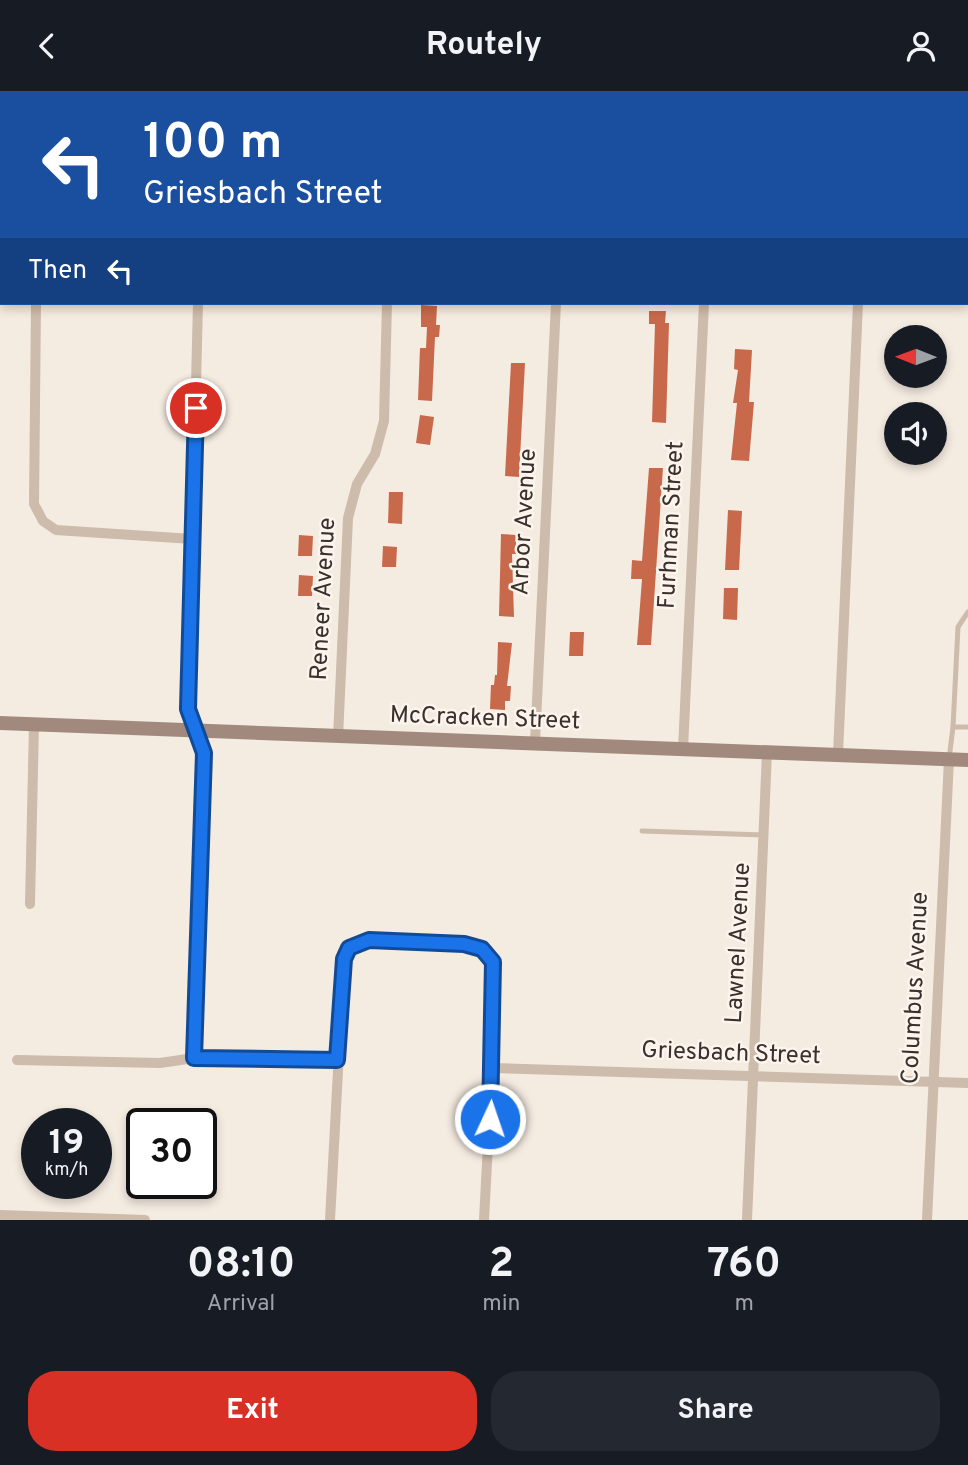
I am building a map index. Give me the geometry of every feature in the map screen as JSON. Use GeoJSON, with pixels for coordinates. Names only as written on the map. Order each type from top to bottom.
{"type":"FeatureCollection","features":[{"type":"Feature","properties":{"kind":"street"},"geometry":{"type":"LineString","coordinates":[[36,305],[34,504],[43,521],[56,530],[192,539]]}},
{"type":"Feature","properties":{"kind":"street"},"geometry":{"type":"LineString","coordinates":[[194,1058],[204,753],[188,709],[198,305]]}},
{"type":"Feature","properties":{"kind":"street","name":"Reneer Avenue"},"geometry":{"type":"LineString","coordinates":[[338,737],[348,518],[357,484],[375,454],[384,421],[387,305]]}},
{"type":"Feature","properties":{"kind":"street","name":"Arbor Avenue"},"geometry":{"type":"LineString","coordinates":[[536,743],[556,305]]}},
{"type":"Feature","properties":{"kind":"street","name":"Furhman Street"},"geometry":{"type":"LineString","coordinates":[[683,749],[704,305]]}},
{"type":"Feature","properties":{"kind":"street"},"geometry":{"type":"LineString","coordinates":[[838,754],[858,305]]}},
{"type":"Feature","properties":{"kind":"street","name":"McCracken Street"},"geometry":{"type":"LineString","coordinates":[[0,723],[968,760]]}},
{"type":"Feature","properties":{"kind":"street"},"geometry":{"type":"LineString","coordinates":[[30,904],[34,725]]}},
{"type":"Feature","properties":{"kind":"street","name":"Lawnel Avenue"},"geometry":{"type":"LineString","coordinates":[[747,1220],[767,752]]}},
{"type":"Feature","properties":{"kind":"street","name":"Columbus Avenue"},"geometry":{"type":"LineString","coordinates":[[927,1220],[949,759]]}},
{"type":"Feature","properties":{"kind":"street"},"geometry":{"type":"LineString","coordinates":[[330,1220],[344,959],[349,948],[369,940],[464,944],[482,949],[493,962],[492,1068],[484,1220]]}},
{"type":"Feature","properties":{"kind":"street"},"geometry":{"type":"LineString","coordinates":[[17,1060],[160,1063],[194,1058],[337,1060]]}},
{"type":"Feature","properties":{"kind":"street","name":"Griesbach Street"},"geometry":{"type":"LineString","coordinates":[[492,1068],[968,1083]]}},
{"type":"Feature","properties":{"kind":"street"},"geometry":{"type":"LineString","coordinates":[[0,1215],[145,1220]]}},
{"type":"Feature","properties":{"kind":"lane"},"geometry":{"type":"LineString","coordinates":[[949,759],[958,627],[968,612]]}},
{"type":"Feature","properties":{"kind":"lane"},"geometry":{"type":"LineString","coordinates":[[953,727],[968,727]]}},
{"type":"Feature","properties":{"kind":"lane"},"geometry":{"type":"LineString","coordinates":[[642,831],[765,835]]}},
{"type":"Feature","properties":{"kind":"building"},"geometry":{"type":"Polygon","coordinates":[[[421,305],[437,306],[436,325],[440,325],[439,337],[435,337],[432,401],[418,400],[420,348],[426,348],[427,327],[421,327],[421,305]]]}},
{"type":"Feature","properties":{"kind":"building"},"geometry":{"type":"Polygon","coordinates":[[[649,311],[666,311],[665,323],[669,323],[666,423],[652,422],[655,324],[649,324],[649,311]]]}},
{"type":"Feature","properties":{"kind":"building"},"geometry":{"type":"Polygon","coordinates":[[[735,349],[752,350],[749,402],[754,402],[749,461],[731,460],[737,403],[733,403],[738,370],[734,369],[735,349]]]}},
{"type":"Feature","properties":{"kind":"building"},"geometry":{"type":"Polygon","coordinates":[[[511,363],[525,363],[519,477],[505,476],[511,363]]]}},
{"type":"Feature","properties":{"kind":"building"},"geometry":{"type":"Polygon","coordinates":[[[420,415],[434,417],[430,445],[416,443],[420,415]]]}},
{"type":"Feature","properties":{"kind":"building"},"geometry":{"type":"Polygon","coordinates":[[[649,468],[663,468],[651,645],[637,645],[642,579],[631,579],[632,560],[642,561],[649,468]]]}},
{"type":"Feature","properties":{"kind":"building"},"geometry":{"type":"Polygon","coordinates":[[[389,492],[403,492],[402,524],[388,523],[389,492]]]}},
{"type":"Feature","properties":{"kind":"building"},"geometry":{"type":"Polygon","coordinates":[[[728,510],[742,511],[739,570],[725,570],[728,510]]]}},
{"type":"Feature","properties":{"kind":"building"},"geometry":{"type":"Polygon","coordinates":[[[501,534],[516,535],[516,554],[512,554],[514,617],[499,616],[501,534]]]}},
{"type":"Feature","properties":{"kind":"building"},"geometry":{"type":"Polygon","coordinates":[[[299,535],[313,536],[312,556],[298,556],[299,535]]]}},
{"type":"Feature","properties":{"kind":"building"},"geometry":{"type":"Polygon","coordinates":[[[383,546],[397,547],[396,567],[382,567],[383,546]]]}},
{"type":"Feature","properties":{"kind":"building"},"geometry":{"type":"Polygon","coordinates":[[[299,575],[313,576],[312,596],[298,596],[299,575]]]}},
{"type":"Feature","properties":{"kind":"building"},"geometry":{"type":"Polygon","coordinates":[[[724,588],[738,588],[737,620],[723,619],[724,588]]]}},
{"type":"Feature","properties":{"kind":"building"},"geometry":{"type":"Polygon","coordinates":[[[570,632],[584,632],[583,656],[569,656],[570,632]]]}},
{"type":"Feature","properties":{"kind":"building"},"geometry":{"type":"Polygon","coordinates":[[[498,642],[512,643],[507,686],[511,686],[510,701],[505,701],[505,710],[490,709],[491,685],[494,685],[497,675],[498,642]]]}},
{"type":"Feature","properties":{"kind":"route"},"geometry":{"type":"LineString","coordinates":[[196,408],[188,709],[204,753],[194,1058],[337,1060],[344,959],[349,948],[369,940],[464,944],[482,949],[493,962],[490,1119]]}}]}
